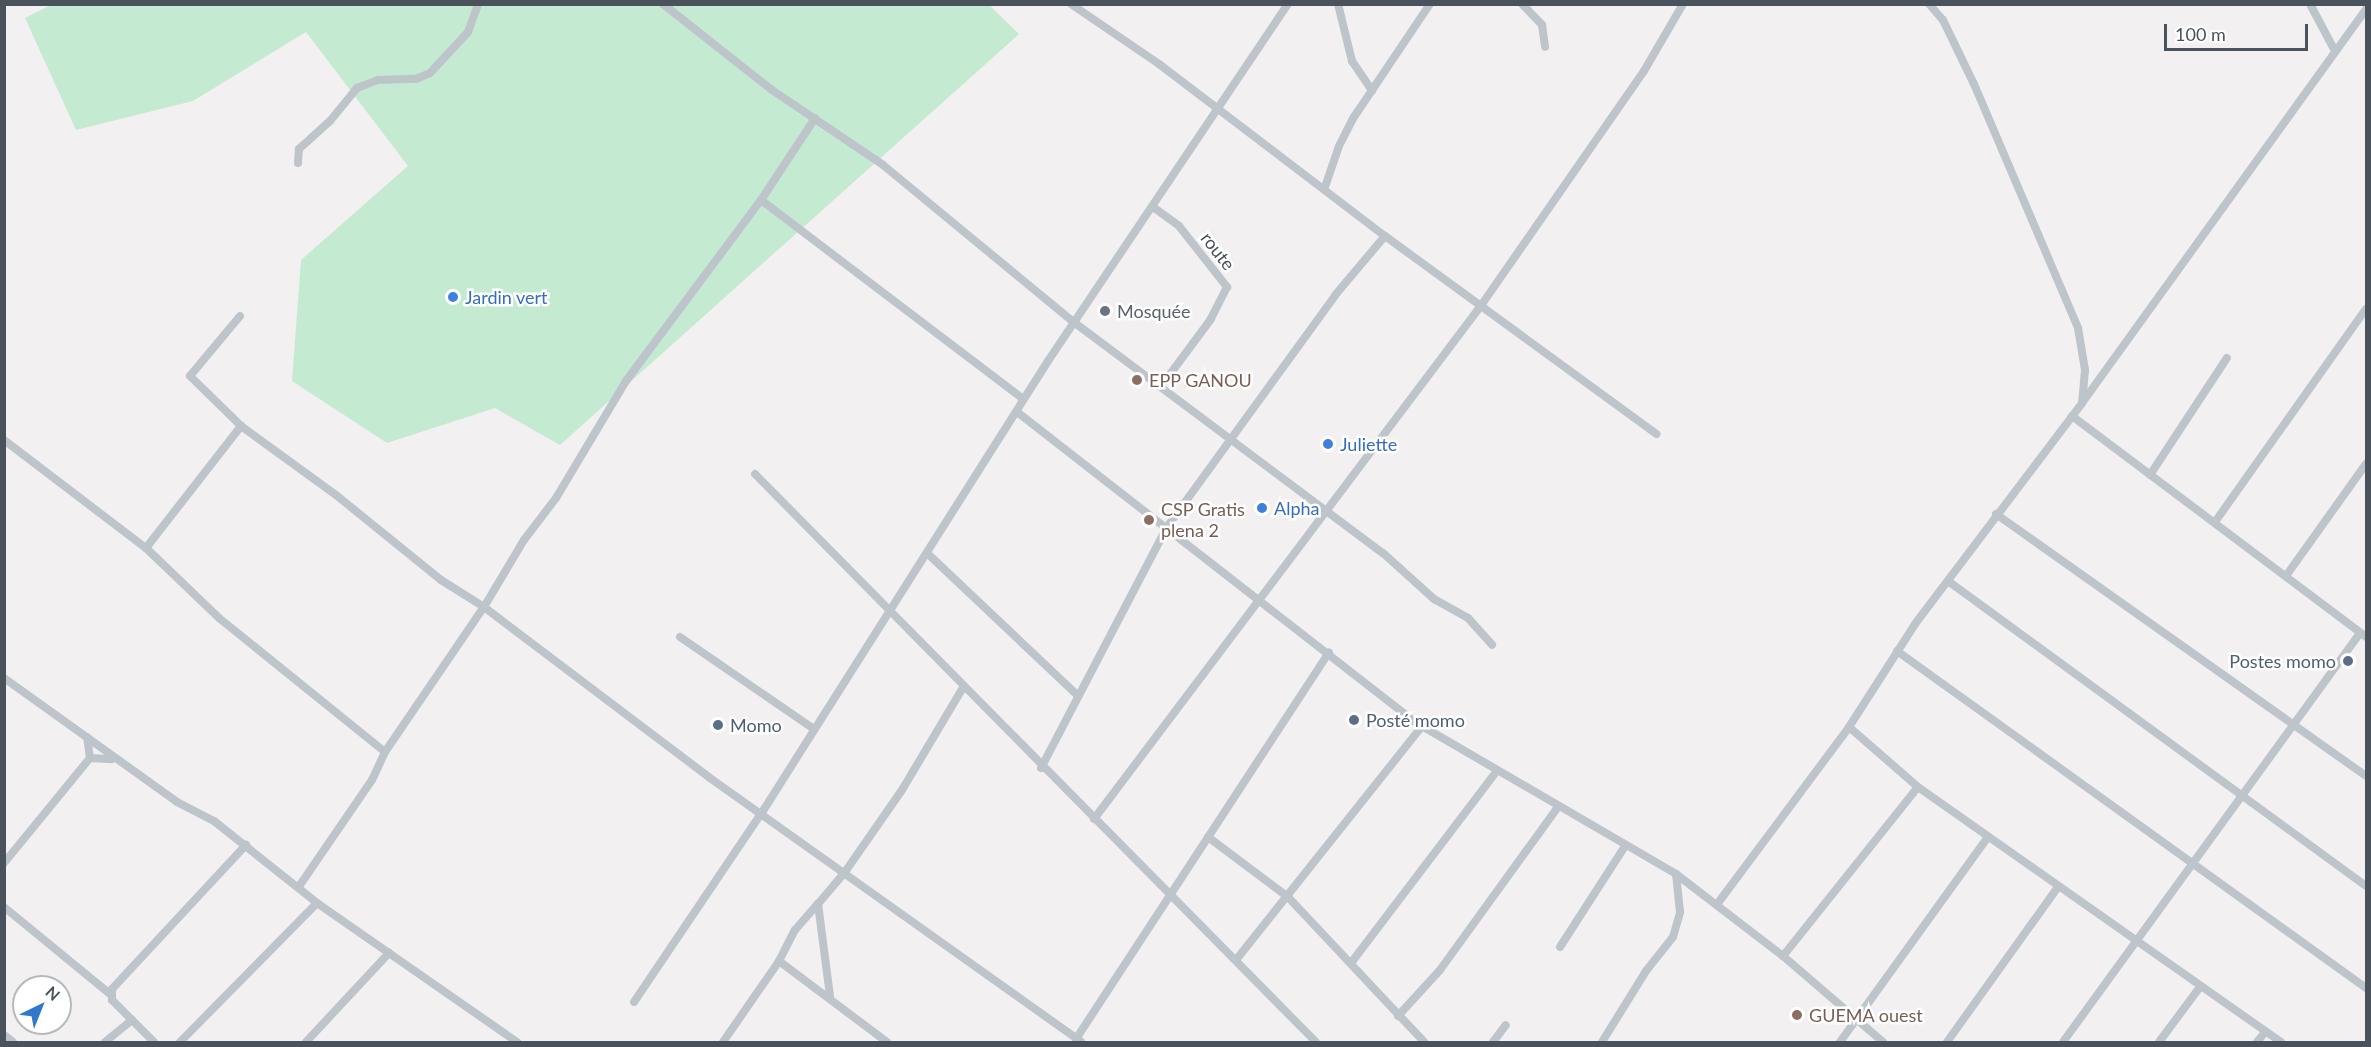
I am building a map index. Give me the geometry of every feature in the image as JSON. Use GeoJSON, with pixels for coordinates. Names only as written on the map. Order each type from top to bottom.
{"type":"FeatureCollection","features":[{"type":"Feature","properties":{"kind":"street"},"geometry":{"type":"LineString","coordinates":[[298,163],[302,145],[330,121],[357,88],[378,80],[416,79],[430,73],[468,32],[478,4]]}},
{"type":"Feature","properties":{"kind":"street"},"geometry":{"type":"LineString","coordinates":[[663,4],[815,118],[883,165],[1075,323],[1231,436],[1383,553],[1434,599],[1468,618],[1492,645]]}},
{"type":"Feature","properties":{"kind":"street"},"geometry":{"type":"LineString","coordinates":[[1071,4],[1219,109],[1325,187],[1385,236],[1480,307],[1657,434]]}},
{"type":"Feature","properties":{"kind":"street"},"geometry":{"type":"LineString","coordinates":[[634,1002],[761,814],[1017,412],[1023,399],[1288,4]]}},
{"type":"Feature","properties":{"kind":"street"},"geometry":{"type":"LineString","coordinates":[[1338,4],[1352,61],[1372,91]]}},
{"type":"Feature","properties":{"kind":"street"},"geometry":{"type":"LineString","coordinates":[[1325,187],[1339,146],[1372,91],[1430,4]]}},
{"type":"Feature","properties":{"kind":"street"},"geometry":{"type":"LineString","coordinates":[[1522,4],[1542,25],[1545,47]]}},
{"type":"Feature","properties":{"kind":"street"},"geometry":{"type":"LineString","coordinates":[[1094,819],[1480,307],[1644,71],[1683,4]]}},
{"type":"Feature","properties":{"kind":"street"},"geometry":{"type":"LineString","coordinates":[[1929,4],[1943,20],[1974,84],[2078,328],[2085,370],[2082,403]]}},
{"type":"Feature","properties":{"kind":"street"},"geometry":{"type":"LineString","coordinates":[[2310,4],[2335,51]]}},
{"type":"Feature","properties":{"kind":"street"},"geometry":{"type":"LineString","coordinates":[[1718,903],[1849,727],[1897,651],[1996,514],[2082,403],[2367,9]]}},
{"type":"Feature","properties":{"kind":"street"},"geometry":{"type":"LineString","coordinates":[[300,885],[372,780],[385,752],[484,607],[626,381],[761,200],[815,118]]}},
{"type":"Feature","properties":{"kind":"street"},"geometry":{"type":"LineString","coordinates":[[761,200],[1023,399]]}},
{"type":"Feature","properties":{"kind":"street","name":"route"},"geometry":{"type":"LineString","coordinates":[[1153,207],[1179,225],[1227,287],[1211,318],[1165,381]]}},
{"type":"Feature","properties":{"kind":"street"},"geometry":{"type":"LineString","coordinates":[[1041,768],[1167,527],[1336,294],[1385,236]]}},
{"type":"Feature","properties":{"kind":"street"},"geometry":{"type":"LineString","coordinates":[[2215,522],[2367,309]]}},
{"type":"Feature","properties":{"kind":"street"},"geometry":{"type":"LineString","coordinates":[[240,316],[189,376],[241,426],[336,495],[441,580],[484,607],[761,814],[1078,1041],[1329,653]]}},
{"type":"Feature","properties":{"kind":"street"},"geometry":{"type":"LineString","coordinates":[[2150,475],[2227,358]]}},
{"type":"Feature","properties":{"kind":"street"},"geometry":{"type":"LineString","coordinates":[[1017,412],[1422,726],[1496,772],[1676,874],[1718,903],[1784,956],[1883,1042]]}},
{"type":"Feature","properties":{"kind":"street"},"geometry":{"type":"LineString","coordinates":[[2063,1042],[2290,723],[2363,635],[2072,416]]}},
{"type":"Feature","properties":{"kind":"street"},"geometry":{"type":"LineString","coordinates":[[146,548],[241,426]]}},
{"type":"Feature","properties":{"kind":"street"},"geometry":{"type":"LineString","coordinates":[[4,440],[146,548],[219,618],[385,752]]}},
{"type":"Feature","properties":{"kind":"street"},"geometry":{"type":"LineString","coordinates":[[2286,576],[2367,464]]}},
{"type":"Feature","properties":{"kind":"street"},"geometry":{"type":"LineString","coordinates":[[755,474],[889,614],[964,686],[1041,768],[1316,1042]]}},
{"type":"Feature","properties":{"kind":"street"},"geometry":{"type":"LineString","coordinates":[[1996,514],[2367,776]]}},
{"type":"Feature","properties":{"kind":"street"},"geometry":{"type":"LineString","coordinates":[[927,553],[1078,696]]}},
{"type":"Feature","properties":{"kind":"street"},"geometry":{"type":"LineString","coordinates":[[1948,581],[2238,796],[2367,886]]}},
{"type":"Feature","properties":{"kind":"street"},"geometry":{"type":"LineString","coordinates":[[680,637],[814,729]]}},
{"type":"Feature","properties":{"kind":"street"},"geometry":{"type":"LineString","coordinates":[[1897,651],[2190,864],[2367,988]]}},
{"type":"Feature","properties":{"kind":"street"},"geometry":{"type":"LineString","coordinates":[[4,678],[114,759],[246,844],[300,885],[317,903],[517,1042]]}},
{"type":"Feature","properties":{"kind":"street"},"geometry":{"type":"LineString","coordinates":[[723,1042],[779,962],[795,930],[845,873],[902,790],[964,686]]}},
{"type":"Feature","properties":{"kind":"street"},"geometry":{"type":"LineString","coordinates":[[1236,960],[1422,726]]}},
{"type":"Feature","properties":{"kind":"street"},"geometry":{"type":"LineString","coordinates":[[1849,727],[1918,786],[2134,942],[2281,1042]]}},
{"type":"Feature","properties":{"kind":"street"},"geometry":{"type":"LineString","coordinates":[[4,862],[90,758],[87,737]]}},
{"type":"Feature","properties":{"kind":"street"},"geometry":{"type":"LineString","coordinates":[[90,758],[114,759]]}},
{"type":"Feature","properties":{"kind":"street"},"geometry":{"type":"LineString","coordinates":[[1351,963],[1496,772]]}},
{"type":"Feature","properties":{"kind":"street"},"geometry":{"type":"LineString","coordinates":[[1784,956],[1918,786]]}},
{"type":"Feature","properties":{"kind":"street"},"geometry":{"type":"LineString","coordinates":[[1398,1016],[1440,970],[1558,807]]}},
{"type":"Feature","properties":{"kind":"street"},"geometry":{"type":"LineString","coordinates":[[1208,837],[1288,897],[1424,1042]]}},
{"type":"Feature","properties":{"kind":"street"},"geometry":{"type":"LineString","coordinates":[[1840,1042],[1988,837]]}},
{"type":"Feature","properties":{"kind":"street"},"geometry":{"type":"LineString","coordinates":[[110,994],[246,844]]}},
{"type":"Feature","properties":{"kind":"street"},"geometry":{"type":"LineString","coordinates":[[1560,947],[1625,846]]}},
{"type":"Feature","properties":{"kind":"street"},"geometry":{"type":"LineString","coordinates":[[1602,1042],[1646,971],[1673,937],[1680,912],[1676,874]]}},
{"type":"Feature","properties":{"kind":"street"},"geometry":{"type":"LineString","coordinates":[[1947,1042],[2058,887]]}},
{"type":"Feature","properties":{"kind":"street"},"geometry":{"type":"LineString","coordinates":[[180,1042],[317,903]]}},
{"type":"Feature","properties":{"kind":"street"},"geometry":{"type":"LineString","coordinates":[[818,904],[830,996]]}},
{"type":"Feature","properties":{"kind":"street"},"geometry":{"type":"LineString","coordinates":[[4,907],[110,994],[154,1042]]}},
{"type":"Feature","properties":{"kind":"street"},"geometry":{"type":"LineString","coordinates":[[306,1042],[389,953]]}},
{"type":"Feature","properties":{"kind":"street"},"geometry":{"type":"LineString","coordinates":[[779,962],[830,996],[887,1042]]}},
{"type":"Feature","properties":{"kind":"street"},"geometry":{"type":"LineString","coordinates":[[2159,1042],[2199,987]]}},
{"type":"Feature","properties":{"kind":"street"},"geometry":{"type":"LineString","coordinates":[[105,1042],[132,1020]]}},
{"type":"Feature","properties":{"kind":"street"},"geometry":{"type":"LineString","coordinates":[[1493,1042],[1506,1025]]}},
{"type":"Feature","properties":{"kind":"street"},"geometry":{"type":"LineString","coordinates":[[2257,1042],[2265,1032]]}},
{"type":"Feature","properties":{"kind":"street"},"geometry":{"type":"LineString","coordinates":[[4,1035],[13,1042]]}},
{"type":"Feature","properties":{"kind":"green space"},"geometry":{"type":"Polygon","coordinates":[[[53,4],[988,4],[1019,34],[560,445],[495,408],[387,443],[292,381],[301,260],[408,166],[306,32],[193,101],[76,130],[25,18],[53,4]]]}},
{"type":"Feature","properties":{"kind":"place","name":"Jardin vert"},"geometry":{"type":"Point","coordinates":[453,297]}},
{"type":"Feature","properties":{"kind":"place","name":"Mosquée"},"geometry":{"type":"Point","coordinates":[1105,311]}},
{"type":"Feature","properties":{"kind":"place","name":"EPP GANOU"},"geometry":{"type":"Point","coordinates":[1137,380]}},
{"type":"Feature","properties":{"kind":"place","name":"Juliette"},"geometry":{"type":"Point","coordinates":[1328,444]}},
{"type":"Feature","properties":{"kind":"place","name":"Alpha"},"geometry":{"type":"Point","coordinates":[1262,508]}},
{"type":"Feature","properties":{"kind":"place","name":"CSP Gratis plena 2"},"geometry":{"type":"Point","coordinates":[1149,520]}},
{"type":"Feature","properties":{"kind":"place","name":"Postes momo"},"geometry":{"type":"Point","coordinates":[2348,661]}},
{"type":"Feature","properties":{"kind":"place","name":"Posté momo"},"geometry":{"type":"Point","coordinates":[1354,720]}},
{"type":"Feature","properties":{"kind":"place","name":"Momo"},"geometry":{"type":"Point","coordinates":[718,725]}},
{"type":"Feature","properties":{"kind":"place","name":"GUEMA ouest"},"geometry":{"type":"Point","coordinates":[1797,1015]}}]}
